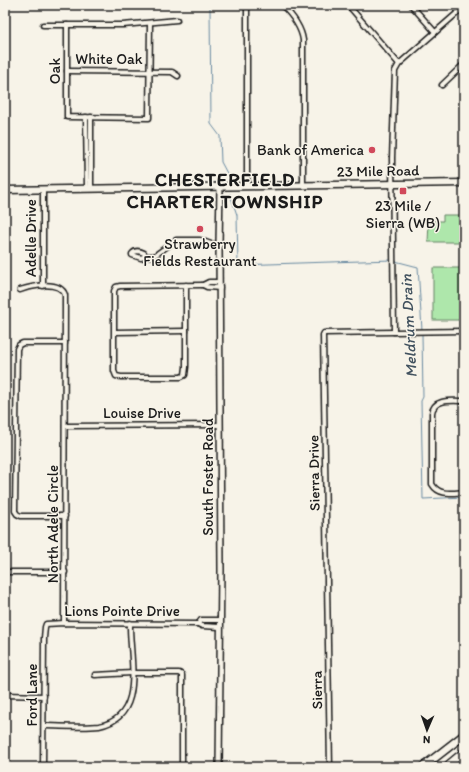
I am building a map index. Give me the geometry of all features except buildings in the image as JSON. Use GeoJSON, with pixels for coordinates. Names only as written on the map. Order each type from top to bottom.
{"type":"FeatureCollection","features":[{"type":"Feature","properties":{"kind":"highway"},"geometry":{"type":"LineString","coordinates":[[423,767],[464,735]]}},
{"type":"Feature","properties":{"kind":"highway"},"geometry":{"type":"LineString","coordinates":[[446,767],[464,752]]}},
{"type":"Feature","properties":{"kind":"main road","name":"23 Mile Road"},"geometry":{"type":"LineString","coordinates":[[5,190],[464,182]]}},
{"type":"Feature","properties":{"kind":"street"},"geometry":{"type":"LineString","coordinates":[[247,5],[247,186]]}},
{"type":"Feature","properties":{"kind":"street"},"geometry":{"type":"LineString","coordinates":[[282,5],[298,25],[302,32],[303,40],[303,185]]}},
{"type":"Feature","properties":{"kind":"street"},"geometry":{"type":"LineString","coordinates":[[348,5],[399,64]]}},
{"type":"Feature","properties":{"kind":"street"},"geometry":{"type":"LineString","coordinates":[[412,5],[435,32]]}},
{"type":"Feature","properties":{"kind":"street"},"geometry":{"type":"LineString","coordinates":[[464,7],[399,64],[394,75],[392,184],[394,332],[464,331]]}},
{"type":"Feature","properties":{"kind":"street"},"geometry":{"type":"LineString","coordinates":[[43,25],[150,23],[178,20]]}},
{"type":"Feature","properties":{"kind":"street"},"geometry":{"type":"LineString","coordinates":[[89,189],[86,117],[150,118],[150,23]]}},
{"type":"Feature","properties":{"kind":"street","name":"Oak"},"geometry":{"type":"LineString","coordinates":[[67,25],[67,116],[86,117]]}},
{"type":"Feature","properties":{"kind":"street"},"geometry":{"type":"LineString","coordinates":[[442,84],[464,64]]}},
{"type":"Feature","properties":{"kind":"street","name":"White Oak"},"geometry":{"type":"LineString","coordinates":[[67,71],[172,72],[178,76]]}},
{"type":"Feature","properties":{"kind":"street"},"geometry":{"type":"LineString","coordinates":[[89,189],[91,117]]}},
{"type":"Feature","properties":{"kind":"street","name":"South Foster Road"},"geometry":{"type":"LineString","coordinates":[[219,767],[221,563],[219,282],[220,187]]}},
{"type":"Feature","properties":{"kind":"street","name":"Adelle Drive"},"geometry":{"type":"LineString","coordinates":[[43,190],[43,286]]}},
{"type":"Feature","properties":{"kind":"street"},"geometry":{"type":"LineString","coordinates":[[132,255],[141,258],[145,256],[157,255],[176,240],[200,240],[211,244],[219,244]]}},
{"type":"Feature","properties":{"kind":"street"},"geometry":{"type":"LineString","coordinates":[[203,285],[209,282],[219,282]]}},
{"type":"Feature","properties":{"kind":"street"},"geometry":{"type":"LineString","coordinates":[[186,285],[186,374],[179,377],[116,376],[114,370],[114,291],[116,288],[120,286],[186,285],[203,285],[206,287],[220,288]]}},
{"type":"Feature","properties":{"kind":"street"},"geometry":{"type":"LineString","coordinates":[[20,290],[30,287],[43,286]]}},
{"type":"Feature","properties":{"kind":"street","name":"North Adele Circle"},"geometry":{"type":"LineString","coordinates":[[43,286],[54,286],[64,292],[65,296],[64,623]]}},
{"type":"Feature","properties":{"kind":"street"},"geometry":{"type":"LineString","coordinates":[[114,332],[186,331]]}},
{"type":"Feature","properties":{"kind":"street","name":"Sierra Drive"},"geometry":{"type":"LineString","coordinates":[[328,612],[322,338],[324,333],[394,332]]}},
{"type":"Feature","properties":{"kind":"street"},"geometry":{"type":"LineString","coordinates":[[65,343],[23,343],[20,344],[17,349],[15,511],[21,516],[65,516]]}},
{"type":"Feature","properties":{"kind":"street"},"geometry":{"type":"LineString","coordinates":[[464,401],[440,402],[434,406],[432,410],[432,481],[437,491],[445,493],[464,492]]}},
{"type":"Feature","properties":{"kind":"street","name":"Louise Drive"},"geometry":{"type":"LineString","coordinates":[[65,426],[220,425]]}},
{"type":"Feature","properties":{"kind":"street"},"geometry":{"type":"LineString","coordinates":[[5,572],[65,572]]}},
{"type":"Feature","properties":{"kind":"street","name":"Sierra"},"geometry":{"type":"LineString","coordinates":[[328,612],[330,767]]}},
{"type":"Feature","properties":{"kind":"street"},"geometry":{"type":"LineString","coordinates":[[220,620],[201,620],[198,624],[202,626],[220,627]]}},
{"type":"Feature","properties":{"kind":"street"},"geometry":{"type":"LineString","coordinates":[[44,726],[96,726],[113,721],[124,712],[131,696],[132,673],[130,623]]}},
{"type":"Feature","properties":{"kind":"street","name":"Lions Pointe Drive"},"geometry":{"type":"LineString","coordinates":[[46,624],[198,624]]}},
{"type":"Feature","properties":{"kind":"street","name":"Ford Lane"},"geometry":{"type":"LineString","coordinates":[[43,767],[44,638],[46,624]]}},
{"type":"Feature","properties":{"kind":"street"},"geometry":{"type":"LineString","coordinates":[[95,675],[106,673],[132,673],[182,675],[182,767]]}},
{"type":"Feature","properties":{"kind":"street"},"geometry":{"type":"LineString","coordinates":[[5,696],[44,696]]}},
{"type":"Feature","properties":{"kind":"green space"},"geometry":{"type":"Polygon","coordinates":[[[443,215],[464,215],[464,242],[428,242],[429,221],[443,221],[443,215]]]}},
{"type":"Feature","properties":{"kind":"green space"},"geometry":{"type":"Polygon","coordinates":[[[433,268],[464,268],[464,320],[433,320],[433,268]]]}},
{"type":"Feature","properties":{"kind":"waterway","name":"Meldrum Drain"},"geometry":{"type":"LineString","coordinates":[[25,5],[45,7],[46,5]]}},
{"type":"Feature","properties":{"kind":"waterway","name":"Meldrum Drain"},"geometry":{"type":"LineString","coordinates":[[210,5],[211,124],[220,136],[221,162],[229,177]]}},
{"type":"Feature","properties":{"kind":"waterway","name":"Meldrum Drain"},"geometry":{"type":"LineString","coordinates":[[230,194],[237,215],[238,265],[392,260]]}},
{"type":"Feature","properties":{"kind":"waterway","name":"Meldrum Drain"},"geometry":{"type":"LineString","coordinates":[[395,261],[418,267],[422,330]]}},
{"type":"Feature","properties":{"kind":"waterway","name":"Meldrum Drain"},"geometry":{"type":"LineString","coordinates":[[422,333],[423,397],[421,401],[423,499],[464,497]]}},
{"type":"Feature","properties":{"kind":"place","name":"Bank of America"},"geometry":{"type":"Point","coordinates":[372,150]}},
{"type":"Feature","properties":{"kind":"place","name":"23 Mile / Sierra (WB)"},"geometry":{"type":"Point","coordinates":[403,191]}},
{"type":"Feature","properties":{"kind":"place","name":"Strawberry Fields Restaurant"},"geometry":{"type":"Point","coordinates":[200,229]}},
{"type":"Feature","properties":{"kind":"district","name":"CHESTERFIELD CHARTER TOWNSHIP"},"geometry":{"type":"Point","coordinates":[225,190]}}]}
